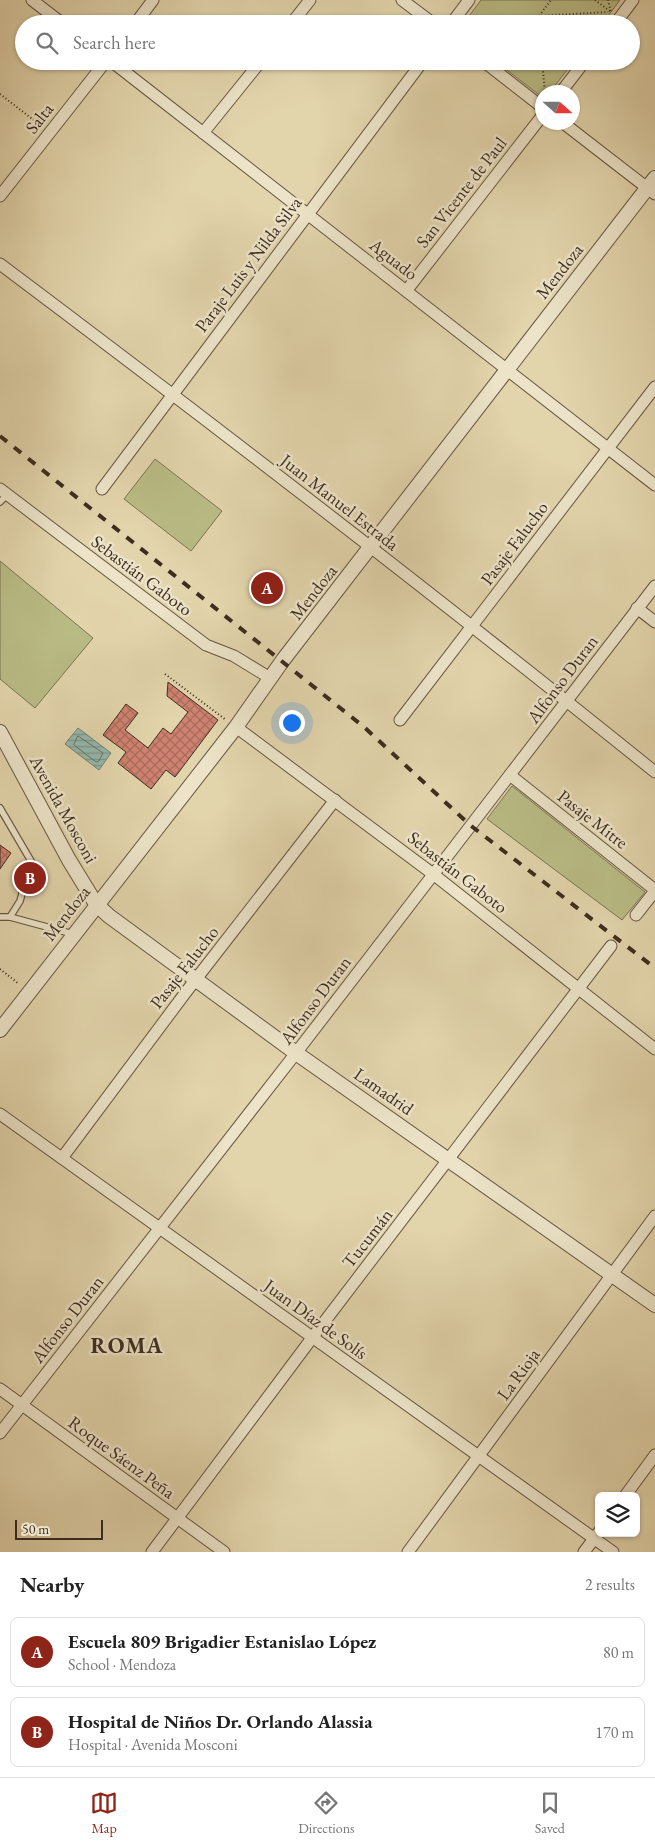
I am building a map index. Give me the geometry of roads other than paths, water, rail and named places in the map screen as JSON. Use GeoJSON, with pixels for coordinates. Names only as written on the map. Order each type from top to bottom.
{"type":"FeatureCollection","features":[{"type":"Feature","properties":{"kind":"street"},"geometry":{"type":"LineString","coordinates":[[32,0],[51,15]]}},
{"type":"Feature","properties":{"kind":"street"},"geometry":{"type":"LineString","coordinates":[[142,15],[153,0]]}},
{"type":"Feature","properties":{"kind":"street"},"geometry":{"type":"LineString","coordinates":[[298,15],[310,0]]}},
{"type":"Feature","properties":{"kind":"street"},"geometry":{"type":"LineString","coordinates":[[402,0],[422,15]]}},
{"type":"Feature","properties":{"kind":"street"},"geometry":{"type":"LineString","coordinates":[[458,15],[469,0]]}},
{"type":"Feature","properties":{"kind":"street"},"geometry":{"type":"LineString","coordinates":[[622,15],[633,0]]}},
{"type":"Feature","properties":{"kind":"street","name":"Salta"},"geometry":{"type":"LineString","coordinates":[[0,196],[99,70]]}},
{"type":"Feature","properties":{"kind":"street","name":"Aguado"},"geometry":{"type":"LineString","coordinates":[[122,70],[655,485]]}},
{"type":"Feature","properties":{"kind":"street"},"geometry":{"type":"LineString","coordinates":[[203,133],[253,70]]}},
{"type":"Feature","properties":{"kind":"street","name":"Paraje Luis y Nilda Silva"},"geometry":{"type":"LineString","coordinates":[[102,489],[415,70]]}},
{"type":"Feature","properties":{"kind":"street"},"geometry":{"type":"LineString","coordinates":[[495,70],[535,102]]}},
{"type":"Feature","properties":{"kind":"street"},"geometry":{"type":"LineString","coordinates":[[566,85],[578,70]]}},
{"type":"Feature","properties":{"kind":"street","name":"San Vicente de Paul"},"geometry":{"type":"LineString","coordinates":[[407,290],[535,125]]}},
{"type":"Feature","properties":{"kind":"street"},"geometry":{"type":"LineString","coordinates":[[573,130],[652,186]]}},
{"type":"Feature","properties":{"kind":"street","name":"Mendoza"},"geometry":{"type":"LineString","coordinates":[[0,1030],[96,904],[236,728],[270,678],[507,370],[652,186]]}},
{"type":"Feature","properties":{"kind":"street","name":"Juan Manuel Estrada"},"geometry":{"type":"LineString","coordinates":[[0,264],[173,393],[473,625],[655,772]]}},
{"type":"Feature","properties":{"kind":"street","name":"Pasaje Falucho"},"geometry":{"type":"LineString","coordinates":[[400,720],[655,387]]}},
{"type":"Feature","properties":{"kind":"street","name":"Sebastián Gaboto"},"geometry":{"type":"LineString","coordinates":[[2,495],[206,645],[234,656],[270,678]]}},
{"type":"Feature","properties":{"kind":"street","name":"Alfonso Duran"},"geometry":{"type":"LineString","coordinates":[[0,1433],[296,1053],[655,586]]}},
{"type":"Feature","properties":{"kind":"street"},"geometry":{"type":"LineString","coordinates":[[637,608],[655,622]]}},
{"type":"Feature","properties":{"kind":"street","name":"Sebastián Gaboto"},"geometry":{"type":"LineString","coordinates":[[236,728],[433,874],[655,1048]]}},
{"type":"Feature","properties":{"kind":"street","name":"Avenida Mosconi"},"geometry":{"type":"LineString","coordinates":[[0,732],[68,860],[96,904]]}},
{"type":"Feature","properties":{"kind":"street","name":"Pasaje Mitre"},"geometry":{"type":"LineString","coordinates":[[510,775],[655,891]]}},
{"type":"Feature","properties":{"kind":"street","name":"Pasaje Falucho"},"geometry":{"type":"LineString","coordinates":[[62,1158],[335,800]]}},
{"type":"Feature","properties":{"kind":"street"},"geometry":{"type":"LineString","coordinates":[[636,916],[655,891]]}},
{"type":"Feature","properties":{"kind":"street","name":"Lamadrid"},"geometry":{"type":"LineString","coordinates":[[96,904],[196,981],[296,1053],[655,1305]]}},
{"type":"Feature","properties":{"kind":"street","name":"Tucumán"},"geometry":{"type":"LineString","coordinates":[[152,1552],[312,1338],[611,946]]}},
{"type":"Feature","properties":{"kind":"street","name":"Juan Díaz de Solís"},"geometry":{"type":"LineString","coordinates":[[0,1114],[312,1338],[595,1534]]}},
{"type":"Feature","properties":{"kind":"street","name":"La Rioja"},"geometry":{"type":"LineString","coordinates":[[408,1552],[655,1216]]}},
{"type":"Feature","properties":{"kind":"street","name":"Roque Sáenz Peña"},"geometry":{"type":"LineString","coordinates":[[0,1390],[224,1552]]}},
{"type":"Feature","properties":{"kind":"street"},"geometry":{"type":"LineString","coordinates":[[628,1492],[655,1454]]}},
{"type":"Feature","properties":{"kind":"street"},"geometry":{"type":"LineString","coordinates":[[584,1552],[595,1536]]}},
{"type":"Feature","properties":{"kind":"street","name":"Juan Díaz de Solís"},"geometry":{"type":"LineString","coordinates":[[598,1537],[612,1552]]}},
{"type":"Feature","properties":{"kind":"lane"},"geometry":{"type":"LineString","coordinates":[[0,808],[31,861],[20,901],[10,917]]}},
{"type":"Feature","properties":{"kind":"lane"},"geometry":{"type":"LineString","coordinates":[[0,917],[10,917],[73,934]]}},
{"type":"Feature","properties":{"kind":"water"},"geometry":{"type":"Polygon","coordinates":[[[78,728],[111,753],[99,770],[65,744],[78,728]]]}},
{"type":"Feature","properties":{"kind":"railway"},"geometry":{"type":"LineString","coordinates":[[0,436],[364,727],[470,825],[655,968]]}},
{"type":"Feature","properties":{"kind":"place","name":"Escuela 809 Brigadier Estanislao López"},"geometry":{"type":"Point","coordinates":[267,588]}},
{"type":"Feature","properties":{"kind":"place","name":"Hospital de Niños Dr. Orlando Alassia"},"geometry":{"type":"Point","coordinates":[30,878]}},
{"type":"Feature","properties":{"kind":"district","name":"ROMA"},"geometry":{"type":"Point","coordinates":[127,1345]}}]}
